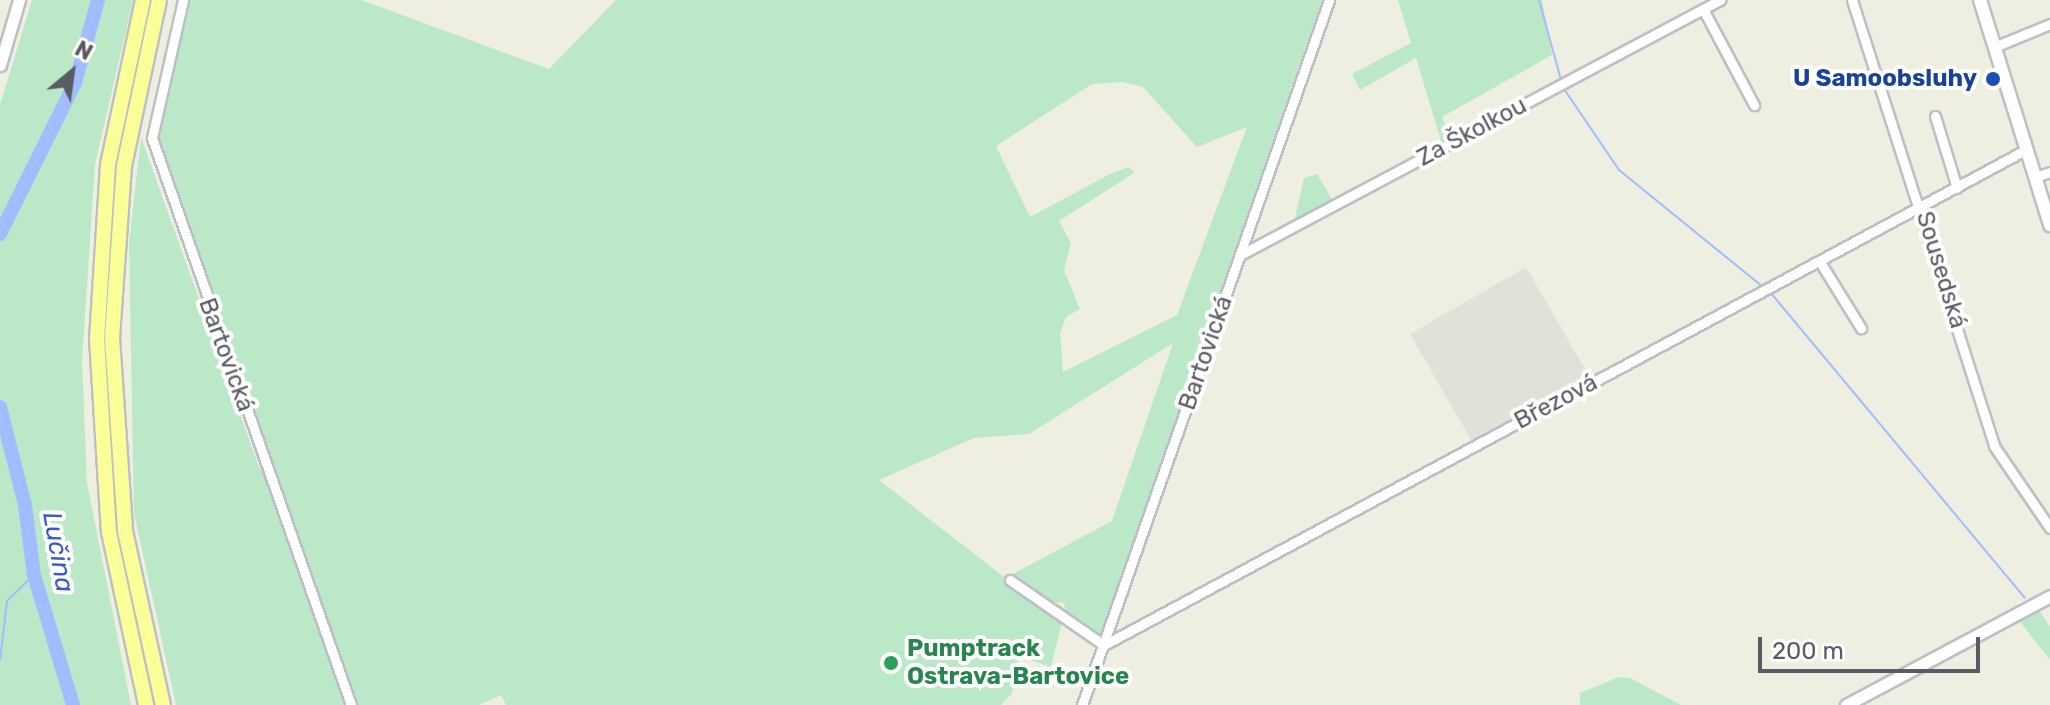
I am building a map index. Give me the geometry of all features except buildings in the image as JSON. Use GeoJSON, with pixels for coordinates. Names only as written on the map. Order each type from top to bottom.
{"type":"FeatureCollection","features":[{"type":"Feature","properties":{"kind":"highway"},"geometry":{"type":"LineString","coordinates":[[143,0],[108,165],[97,351],[109,532],[146,705]]}},
{"type":"Feature","properties":{"kind":"highway"},"geometry":{"type":"LineString","coordinates":[[159,0],[124,166],[112,338],[125,531],[163,705]]}},
{"type":"Feature","properties":{"kind":"main road"},"geometry":{"type":"LineString","coordinates":[[1980,0],[2050,225]]}},
{"type":"Feature","properties":{"kind":"street"},"geometry":{"type":"LineString","coordinates":[[0,65],[19,0]]}},
{"type":"Feature","properties":{"kind":"street","name":"Bartovická"},"geometry":{"type":"LineString","coordinates":[[183,0],[152,138],[351,705]]}},
{"type":"Feature","properties":{"kind":"street","name":"Bartovická"},"geometry":{"type":"LineString","coordinates":[[1082,705],[1329,0]]}},
{"type":"Feature","properties":{"kind":"street","name":"Za Školkou"},"geometry":{"type":"LineString","coordinates":[[1240,255],[1720,0]]}},
{"type":"Feature","properties":{"kind":"street","name":"Sousedská"},"geometry":{"type":"LineString","coordinates":[[1852,0],[1922,207],[1994,446],[2050,528]]}},
{"type":"Feature","properties":{"kind":"street"},"geometry":{"type":"LineString","coordinates":[[1703,9],[1754,105]]}},
{"type":"Feature","properties":{"kind":"street"},"geometry":{"type":"LineString","coordinates":[[1994,47],[2050,24]]}},
{"type":"Feature","properties":{"kind":"street"},"geometry":{"type":"LineString","coordinates":[[1935,116],[1957,188]]}},
{"type":"Feature","properties":{"kind":"street","name":"Březová"},"geometry":{"type":"LineString","coordinates":[[1104,645],[1957,188],[2028,154]]}},
{"type":"Feature","properties":{"kind":"street"},"geometry":{"type":"LineString","coordinates":[[2035,177],[2050,172]]}},
{"type":"Feature","properties":{"kind":"street"},"geometry":{"type":"LineString","coordinates":[[1820,262],[1861,328]]}},
{"type":"Feature","properties":{"kind":"street"},"geometry":{"type":"LineString","coordinates":[[1010,580],[1104,645]]}},
{"type":"Feature","properties":{"kind":"street"},"geometry":{"type":"LineString","coordinates":[[1846,705],[2050,596]]}},
{"type":"Feature","properties":{"kind":"shaded area"},"geometry":{"type":"Polygon","coordinates":[[[1526,267],[1589,376],[1473,443],[1410,334],[1526,267]]]}},
{"type":"Feature","properties":{"kind":"green space"},"geometry":{"type":"Polygon","coordinates":[[[32,0],[133,0],[95,165],[82,361],[87,483],[131,705],[0,705],[0,105],[32,0]]]}},
{"type":"Feature","properties":{"kind":"green space"},"geometry":{"type":"Polygon","coordinates":[[[183,0],[361,0],[549,69],[616,0],[1322,0],[1099,638],[1066,614],[1064,603],[1047,601],[1011,575],[1112,521],[1173,343],[1029,434],[974,438],[879,480],[1062,622],[1051,667],[1018,656],[1012,693],[1001,705],[506,705],[501,695],[479,705],[176,705],[134,513],[129,244],[141,137],[260,470],[268,465],[152,138],[183,0]],[[1122,82],[1092,84],[996,146],[1030,217],[1112,173],[1129,167],[1134,173],[1059,221],[1071,243],[1064,270],[1080,309],[1066,317],[1060,334],[1063,372],[1177,315],[1247,127],[1197,147],[1143,87],[1122,82]]]}},
{"type":"Feature","properties":{"kind":"green space"},"geometry":{"type":"Polygon","coordinates":[[[1398,0],[1542,0],[1552,55],[1442,117],[1449,140],[1442,144],[1416,58],[1360,90],[1352,74],[1411,43],[1398,0]]]}},
{"type":"Feature","properties":{"kind":"green space"},"geometry":{"type":"Polygon","coordinates":[[[1317,174],[1333,201],[1294,223],[1304,178],[1317,174]]]}},
{"type":"Feature","properties":{"kind":"green space"},"geometry":{"type":"Polygon","coordinates":[[[2037,607],[2050,627],[2050,660],[2017,618],[2037,607]]]}},
{"type":"Feature","properties":{"kind":"green space"},"geometry":{"type":"Polygon","coordinates":[[[1619,677],[1630,678],[1681,705],[1580,705],[1580,693],[1619,677]]]}},
{"type":"Feature","properties":{"kind":"waterway","name":"Lučina"},"geometry":{"type":"LineString","coordinates":[[0,234],[75,83],[98,0]]}},
{"type":"Feature","properties":{"kind":"waterway"},"geometry":{"type":"LineString","coordinates":[[1539,0],[1561,80]]}},
{"type":"Feature","properties":{"kind":"waterway"},"geometry":{"type":"LineString","coordinates":[[1564,89],[1619,170],[1763,287]]}},
{"type":"Feature","properties":{"kind":"waterway"},"geometry":{"type":"LineString","coordinates":[[1770,292],[2025,598]]}},
{"type":"Feature","properties":{"kind":"waterway","name":"Lučina"},"geometry":{"type":"LineString","coordinates":[[0,407],[25,505],[34,575],[73,705]]}},
{"type":"Feature","properties":{"kind":"waterway"},"geometry":{"type":"LineString","coordinates":[[0,660],[7,601],[34,575]]}},
{"type":"Feature","properties":{"kind":"place","name":"U Samoobsluhy"},"geometry":{"type":"Point","coordinates":[1993,79]}},
{"type":"Feature","properties":{"kind":"place","name":"Pumptrack Ostrava-Bartovice"},"geometry":{"type":"Point","coordinates":[891,663]}}]}
